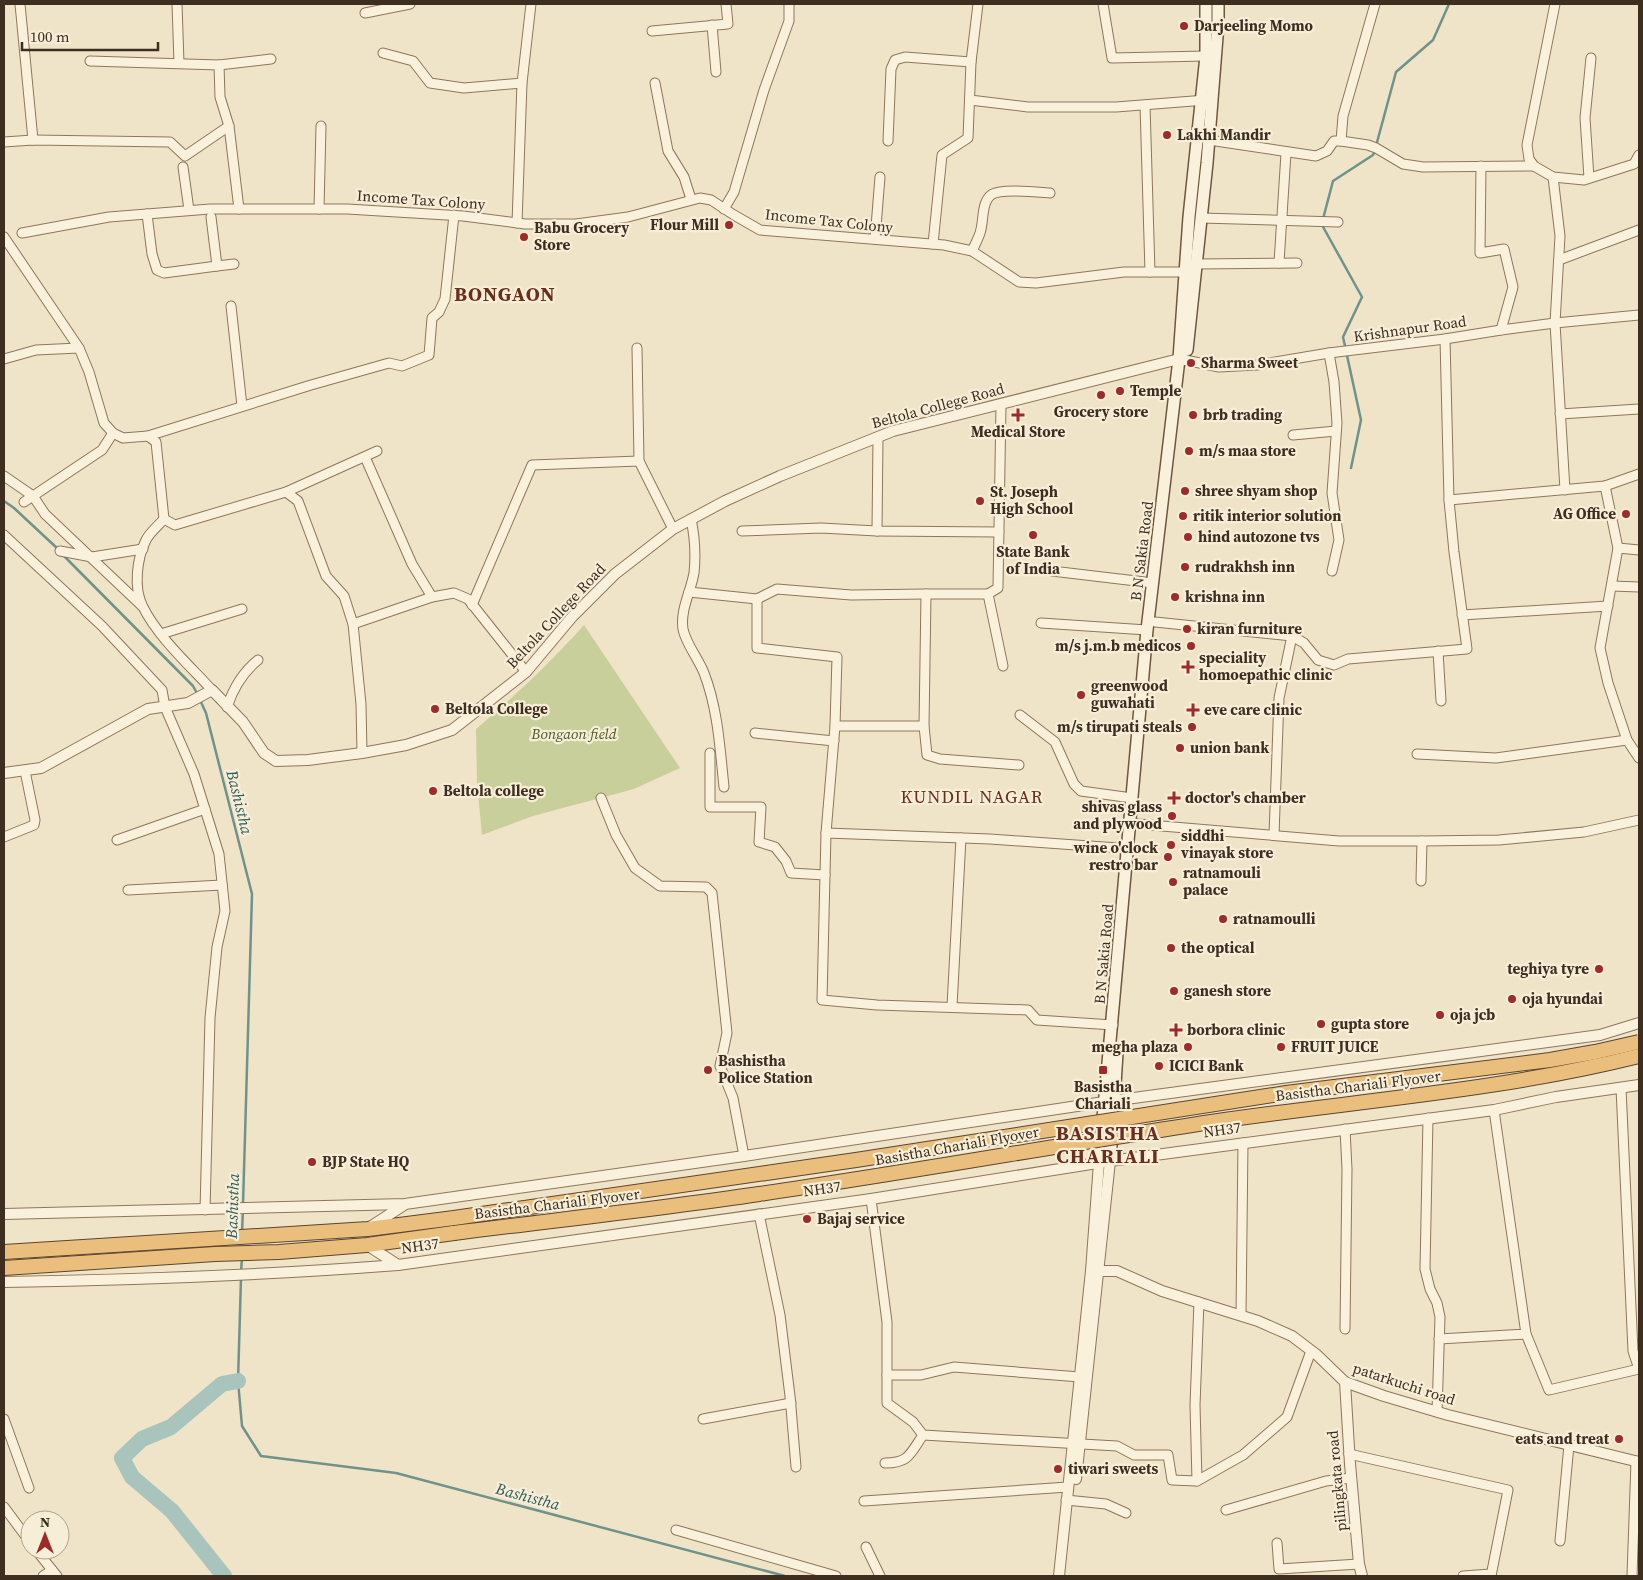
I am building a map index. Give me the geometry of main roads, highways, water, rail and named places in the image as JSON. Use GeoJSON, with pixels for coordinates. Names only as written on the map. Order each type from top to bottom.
{"type":"FeatureCollection","features":[{"type":"Feature","properties":{"kind":"highway","name":"Basistha Chariali Flyover"},"geometry":{"type":"LineString","coordinates":[[4,1252],[368,1229],[454,1218],[836,1163],[1286,1093],[1550,1060],[1639,1042]]}},
{"type":"Feature","properties":{"kind":"highway","name":"Basistha Chariali Flyover"},"geometry":{"type":"LineString","coordinates":[[4,1268],[367,1245],[756,1194],[1223,1120],[1488,1086],[1571,1072],[1639,1056]]}},
{"type":"Feature","properties":{"kind":"main road","name":"B N Sakia Road"},"geometry":{"type":"LineString","coordinates":[[1109,1101],[1113,1025],[1132,798],[1192,269],[1201,218],[1209,140],[1206,4]]}},
{"type":"Feature","properties":{"kind":"main road","name":"B N Sakia Road"},"geometry":{"type":"LineString","coordinates":[[1192,269],[1189,217],[1207,100],[1218,4]]}},
{"type":"Feature","properties":{"kind":"main road","name":"B N Sakia Road"},"geometry":{"type":"LineString","coordinates":[[1109,1101],[1138,824],[1153,583],[1182,359]]}},
{"type":"Feature","properties":{"kind":"main road"},"geometry":{"type":"LineString","coordinates":[[1105,1162],[1109,1101]]}},
{"type":"Feature","properties":{"kind":"waterway"},"geometry":{"type":"LineString","coordinates":[[1376,146],[1396,72],[1433,40],[1449,4]]}},
{"type":"Feature","properties":{"kind":"waterway"},"geometry":{"type":"LineString","coordinates":[[1323,219],[1333,181],[1373,155],[1375,151]]}},
{"type":"Feature","properties":{"kind":"waterway"},"geometry":{"type":"LineString","coordinates":[[1322,225],[1362,297],[1343,337],[1361,420],[1351,468]]}},
{"type":"Feature","properties":{"kind":"waterway","name":"Bashistha"},"geometry":{"type":"LineString","coordinates":[[4,501],[58,549]]}},
{"type":"Feature","properties":{"kind":"waterway","name":"Bashistha"},"geometry":{"type":"LineString","coordinates":[[63,555],[193,686],[198,695]]}},
{"type":"Feature","properties":{"kind":"waterway","name":"Bashistha"},"geometry":{"type":"LineString","coordinates":[[200,700],[206,713],[252,894],[243,1205]]}},
{"type":"Feature","properties":{"kind":"waterway","name":"Bashistha"},"geometry":{"type":"LineString","coordinates":[[242,1232],[243,1210]]}},
{"type":"Feature","properties":{"kind":"waterway","name":"Bashistha"},"geometry":{"type":"LineString","coordinates":[[241,1272],[242,1258]]}},
{"type":"Feature","properties":{"kind":"waterway","name":"Bashistha"},"geometry":{"type":"LineString","coordinates":[[241,1278],[238,1381],[242,1426],[261,1456],[396,1473],[785,1576]]}},
{"type":"Feature","properties":{"kind":"waterway"},"geometry":{"type":"LineString","coordinates":[[224,1576],[172,1511],[132,1477],[122,1458],[142,1439],[171,1427],[222,1384],[238,1381]]}},
{"type":"Feature","properties":{"kind":"place","name":"Darjeeling Momo"},"geometry":{"type":"Point","coordinates":[1184,26]}},
{"type":"Feature","properties":{"kind":"place","name":"Lakhi Mandir"},"geometry":{"type":"Point","coordinates":[1167,135]}},
{"type":"Feature","properties":{"kind":"place","name":"Flour Mill"},"geometry":{"type":"Point","coordinates":[729,225]}},
{"type":"Feature","properties":{"kind":"place","name":"Babu Grocery Store"},"geometry":{"type":"Point","coordinates":[524,237]}},
{"type":"Feature","properties":{"kind":"place","name":"Sharma Sweet"},"geometry":{"type":"Point","coordinates":[1191,363]}},
{"type":"Feature","properties":{"kind":"place","name":"Temple"},"geometry":{"type":"Point","coordinates":[1120,391]}},
{"type":"Feature","properties":{"kind":"place","name":"Grocery store"},"geometry":{"type":"Point","coordinates":[1101,395]}},
{"type":"Feature","properties":{"kind":"place","name":"Medical Store"},"geometry":{"type":"Point","coordinates":[1018,415]}},
{"type":"Feature","properties":{"kind":"place","name":"brb trading"},"geometry":{"type":"Point","coordinates":[1193,415]}},
{"type":"Feature","properties":{"kind":"place","name":"m/s maa store"},"geometry":{"type":"Point","coordinates":[1189,451]}},
{"type":"Feature","properties":{"kind":"place","name":"shree shyam shop"},"geometry":{"type":"Point","coordinates":[1185,491]}},
{"type":"Feature","properties":{"kind":"place","name":"St. Joseph High School"},"geometry":{"type":"Point","coordinates":[980,501]}},
{"type":"Feature","properties":{"kind":"place","name":"AG Office"},"geometry":{"type":"Point","coordinates":[1626,514]}},
{"type":"Feature","properties":{"kind":"place","name":"ritik interior solution"},"geometry":{"type":"Point","coordinates":[1183,516]}},
{"type":"Feature","properties":{"kind":"place","name":"State Bank of India"},"geometry":{"type":"Point","coordinates":[1033,535]}},
{"type":"Feature","properties":{"kind":"place","name":"hind autozone tvs"},"geometry":{"type":"Point","coordinates":[1188,537]}},
{"type":"Feature","properties":{"kind":"place","name":"rudrakhsh inn"},"geometry":{"type":"Point","coordinates":[1185,567]}},
{"type":"Feature","properties":{"kind":"place","name":"krishna inn"},"geometry":{"type":"Point","coordinates":[1175,597]}},
{"type":"Feature","properties":{"kind":"place","name":"kiran furniture"},"geometry":{"type":"Point","coordinates":[1187,629]}},
{"type":"Feature","properties":{"kind":"place","name":"m/s j.m.b medicos"},"geometry":{"type":"Point","coordinates":[1191,646]}},
{"type":"Feature","properties":{"kind":"place","name":"speciality homoepathic clinic"},"geometry":{"type":"Point","coordinates":[1188,667]}},
{"type":"Feature","properties":{"kind":"place","name":"greenwood guwahati"},"geometry":{"type":"Point","coordinates":[1081,695]}},
{"type":"Feature","properties":{"kind":"place","name":"Beltola College"},"geometry":{"type":"Point","coordinates":[435,709]}},
{"type":"Feature","properties":{"kind":"place","name":"eve care clinic"},"geometry":{"type":"Point","coordinates":[1193,710]}},
{"type":"Feature","properties":{"kind":"place","name":"m/s tirupati steals"},"geometry":{"type":"Point","coordinates":[1192,727]}},
{"type":"Feature","properties":{"kind":"place","name":"union bank"},"geometry":{"type":"Point","coordinates":[1180,748]}},
{"type":"Feature","properties":{"kind":"place","name":"Beltola college"},"geometry":{"type":"Point","coordinates":[433,791]}},
{"type":"Feature","properties":{"kind":"place","name":"doctor's chamber"},"geometry":{"type":"Point","coordinates":[1174,798]}},
{"type":"Feature","properties":{"kind":"place","name":"shivas glass and plywood"},"geometry":{"type":"Point","coordinates":[1172,816]}},
{"type":"Feature","properties":{"kind":"place","name":"siddhi vinayak store"},"geometry":{"type":"Point","coordinates":[1171,845]}},
{"type":"Feature","properties":{"kind":"place","name":"wine o'clock restro bar"},"geometry":{"type":"Point","coordinates":[1168,857]}},
{"type":"Feature","properties":{"kind":"place","name":"ratnamouli palace"},"geometry":{"type":"Point","coordinates":[1173,882]}},
{"type":"Feature","properties":{"kind":"place","name":"ratnamoulli"},"geometry":{"type":"Point","coordinates":[1223,919]}},
{"type":"Feature","properties":{"kind":"place","name":"the optical"},"geometry":{"type":"Point","coordinates":[1171,948]}},
{"type":"Feature","properties":{"kind":"place","name":"teghiya tyre"},"geometry":{"type":"Point","coordinates":[1599,969]}},
{"type":"Feature","properties":{"kind":"place","name":"ganesh store"},"geometry":{"type":"Point","coordinates":[1174,991]}},
{"type":"Feature","properties":{"kind":"place","name":"oja hyundai"},"geometry":{"type":"Point","coordinates":[1512,999]}},
{"type":"Feature","properties":{"kind":"place","name":"oja jcb"},"geometry":{"type":"Point","coordinates":[1440,1015]}},
{"type":"Feature","properties":{"kind":"place","name":"gupta store"},"geometry":{"type":"Point","coordinates":[1321,1024]}},
{"type":"Feature","properties":{"kind":"place","name":"borbora clinic"},"geometry":{"type":"Point","coordinates":[1176,1030]}},
{"type":"Feature","properties":{"kind":"place","name":"megha plaza"},"geometry":{"type":"Point","coordinates":[1188,1047]}},
{"type":"Feature","properties":{"kind":"place","name":"FRUIT JUICE"},"geometry":{"type":"Point","coordinates":[1281,1047]}},
{"type":"Feature","properties":{"kind":"place","name":"ICICI Bank"},"geometry":{"type":"Point","coordinates":[1159,1066]}},
{"type":"Feature","properties":{"kind":"place","name":"Bashistha Police Station"},"geometry":{"type":"Point","coordinates":[708,1070]}},
{"type":"Feature","properties":{"kind":"place","name":"Basistha Chariali"},"geometry":{"type":"Point","coordinates":[1103,1070]}},
{"type":"Feature","properties":{"kind":"place","name":"BJP State HQ"},"geometry":{"type":"Point","coordinates":[312,1162]}},
{"type":"Feature","properties":{"kind":"place","name":"Bajaj service"},"geometry":{"type":"Point","coordinates":[807,1219]}},
{"type":"Feature","properties":{"kind":"place","name":"eats and treat"},"geometry":{"type":"Point","coordinates":[1619,1439]}},
{"type":"Feature","properties":{"kind":"place","name":"tiwari sweets"},"geometry":{"type":"Point","coordinates":[1058,1469]}},
{"type":"Feature","properties":{"kind":"district","name":"BONGAON"},"geometry":{"type":"Point","coordinates":[505,294]}},
{"type":"Feature","properties":{"kind":"district","name":"KUNDIL NAGAR"},"geometry":{"type":"Point","coordinates":[972,797]}},
{"type":"Feature","properties":{"kind":"district","name":"BASISTHA CHARIALI"},"geometry":{"type":"Point","coordinates":[1108,1144]}},
{"type":"Feature","properties":{"kind":"park label","name":"Bongaon field"},"geometry":{"type":"Point","coordinates":[574,734]}}]}
